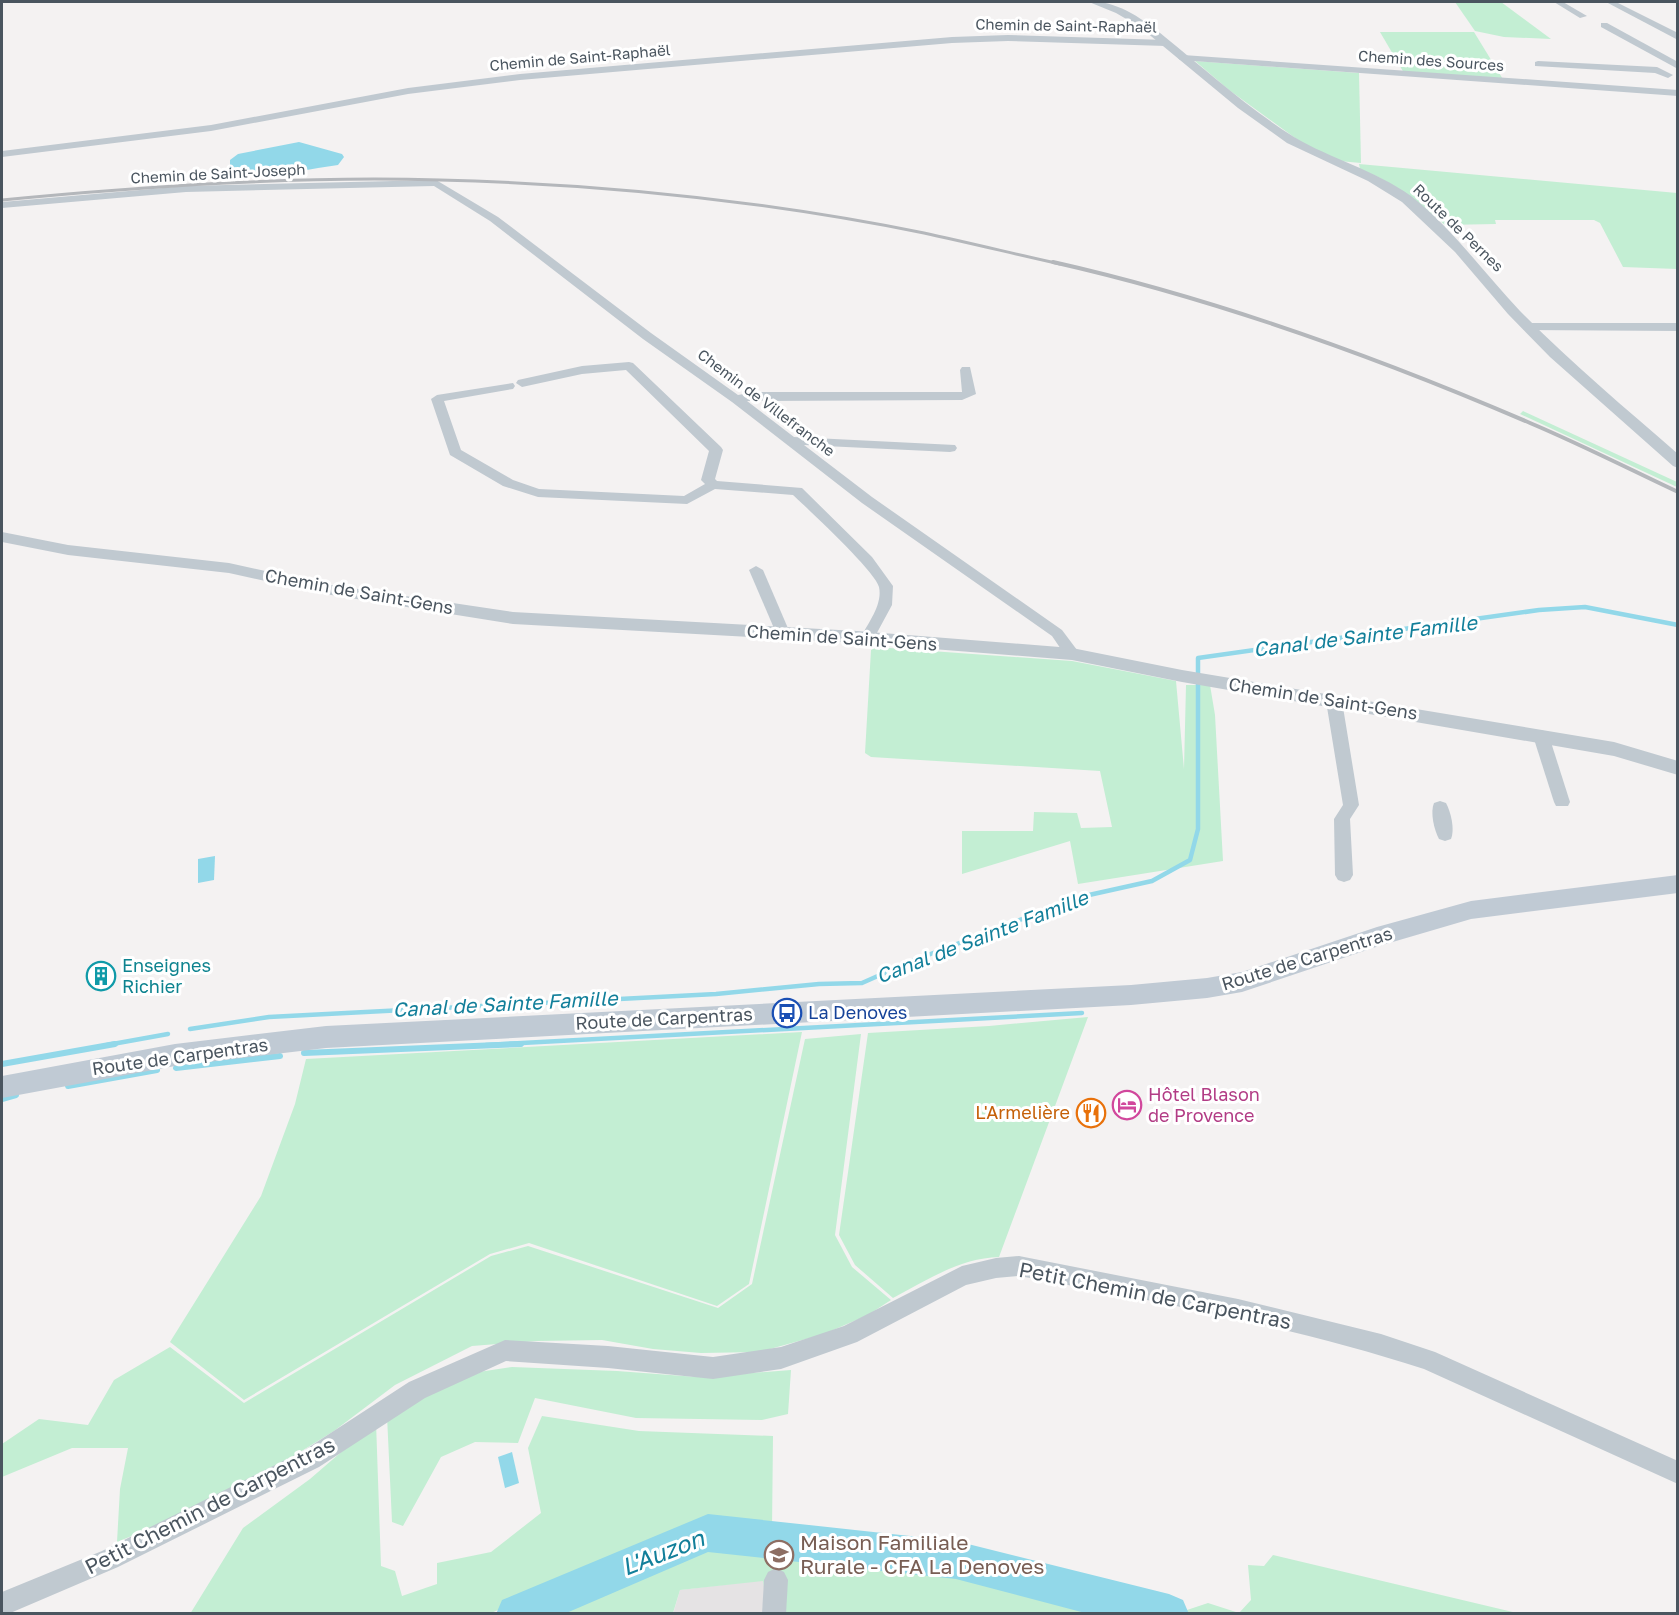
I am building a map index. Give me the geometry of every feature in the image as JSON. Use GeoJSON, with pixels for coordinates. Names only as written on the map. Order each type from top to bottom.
{"type":"FeatureCollection","features":[{"type":"Feature","properties":{"kind":"main road","name":"Route de Carpentras"},"geometry":{"type":"LineString","coordinates":[[2,1087],[175,1055],[326,1037],[1131,995],[1207,988],[1242,982],[1367,940],[1471,910],[1677,884]]}},
{"type":"Feature","properties":{"kind":"street","name":"Route de Pernes"},"geometry":{"type":"LineString","coordinates":[[1094,2],[1133,18],[1242,106],[1291,140],[1372,178],[1407,199],[1460,249],[1528,327],[1603,399],[1677,464]]}},
{"type":"Feature","properties":{"kind":"street"},"geometry":{"type":"LineString","coordinates":[[1558,2],[1583,16]]}},
{"type":"Feature","properties":{"kind":"street"},"geometry":{"type":"LineString","coordinates":[[1610,2],[1677,37]]}},
{"type":"Feature","properties":{"kind":"street"},"geometry":{"type":"LineString","coordinates":[[1604,25],[1677,66]]}},
{"type":"Feature","properties":{"kind":"street","name":"Chemin de Saint-Raphaël"},"geometry":{"type":"LineString","coordinates":[[2,154],[211,128],[408,90],[520,77],[952,40],[1008,38],[1166,43]]}},
{"type":"Feature","properties":{"kind":"street","name":"Chemin des Sources"},"geometry":{"type":"LineString","coordinates":[[1183,58],[1677,93]]}},
{"type":"Feature","properties":{"kind":"street"},"geometry":{"type":"LineString","coordinates":[[1538,64],[1656,70],[1672,73],[1677,93]]}},
{"type":"Feature","properties":{"kind":"street","name":"Chemin de Saint-Joseph"},"geometry":{"type":"LineString","coordinates":[[2,205],[197,188],[436,183]]}},
{"type":"Feature","properties":{"kind":"street","name":"Chemin de Villefranche"},"geometry":{"type":"LineString","coordinates":[[436,183],[494,219],[647,336],[792,441],[867,500],[1057,633],[1072,654]]}},
{"type":"Feature","properties":{"kind":"street"},"geometry":{"type":"LineString","coordinates":[[1528,327],[1677,327]]}},
{"type":"Feature","properties":{"kind":"street"},"geometry":{"type":"LineString","coordinates":[[713,485],[708,480],[716,450],[629,366],[582,370],[436,399],[455,452],[508,483],[538,493],[687,500],[713,485],[797,491],[867,560],[886,586],[885,605],[867,639]]}},
{"type":"Feature","properties":{"kind":"street"},"geometry":{"type":"LineString","coordinates":[[736,399],[755,396],[962,396],[970,394],[966,370]]}},
{"type":"Feature","properties":{"kind":"street"},"geometry":{"type":"LineString","coordinates":[[792,441],[950,448]]}},
{"type":"Feature","properties":{"kind":"street","name":"Chemin de Saint-Gens"},"geometry":{"type":"LineString","coordinates":[[2,537],[68,550],[229,568],[325,589],[513,618],[783,633],[1072,654],[1182,676],[1614,749],[1677,768]]}},
{"type":"Feature","properties":{"kind":"street"},"geometry":{"type":"LineString","coordinates":[[756,570],[783,633]]}},
{"type":"Feature","properties":{"kind":"street"},"geometry":{"type":"LineString","coordinates":[[1334,701],[1351,805],[1342,819],[1344,875]]}},
{"type":"Feature","properties":{"kind":"street"},"geometry":{"type":"LineString","coordinates":[[1542,736],[1562,802]]}},
{"type":"Feature","properties":{"kind":"street"},"geometry":{"type":"LineString","coordinates":[[1440,807],[1445,835]]}},
{"type":"Feature","properties":{"kind":"street","name":"Petit Chemin de Carpentras"},"geometry":{"type":"LineString","coordinates":[[2,1604],[110,1559],[312,1459],[417,1390],[505,1350],[608,1357],[713,1368],[781,1358],[849,1335],[962,1276],[996,1268],[1019,1266],[1253,1314],[1384,1345],[1427,1359],[1677,1473]]}},
{"type":"Feature","properties":{"kind":"street"},"geometry":{"type":"LineString","coordinates":[[774,1614],[776,1580]]}},
{"type":"Feature","properties":{"kind":"shaded area","name":"Maison Familiale Rurale - CFA La Denoves"},"geometry":{"type":"Polygon","coordinates":[[[763,1580],[768,1613],[673,1614],[680,1590],[763,1580]]]}},
{"type":"Feature","properties":{"kind":"green space"},"geometry":{"type":"Polygon","coordinates":[[[1455,2],[1501,2],[1551,39],[1504,37],[1475,31],[1455,2]]]}},
{"type":"Feature","properties":{"kind":"green space"},"geometry":{"type":"Polygon","coordinates":[[[1380,32],[1474,32],[1504,81],[1404,73],[1380,32]]]}},
{"type":"Feature","properties":{"kind":"green space"},"geometry":{"type":"Polygon","coordinates":[[[1195,61],[1359,73],[1361,163],[1339,161],[1302,143],[1229,90],[1195,61]]]}},
{"type":"Feature","properties":{"kind":"green space"},"geometry":{"type":"Polygon","coordinates":[[[1359,164],[1677,193],[1677,269],[1623,267],[1600,223],[1594,220],[1495,220],[1496,224],[1445,225],[1405,193],[1360,169],[1359,164]]]}},
{"type":"Feature","properties":{"kind":"green space"},"geometry":{"type":"Polygon","coordinates":[[[1523,411],[1677,482],[1677,487],[1520,414],[1523,411]]]}},
{"type":"Feature","properties":{"kind":"green space"},"geometry":{"type":"Polygon","coordinates":[[[875,647],[1072,661],[1176,681],[1184,769],[1186,685],[1210,685],[1215,715],[1223,861],[1078,884],[1070,841],[962,874],[962,831],[1033,831],[1034,812],[1077,813],[1081,828],[1112,827],[1100,771],[871,757],[865,753],[871,650],[875,647]]]}},
{"type":"Feature","properties":{"kind":"green space"},"geometry":{"type":"Polygon","coordinates":[[[1088,1017],[999,1257],[971,1261],[957,1266],[893,1298],[855,1265],[839,1235],[868,1033],[1088,1017]]]}},
{"type":"Feature","properties":{"kind":"green space"},"geometry":{"type":"Polygon","coordinates":[[[802,1032],[749,1284],[717,1306],[529,1243],[490,1254],[244,1400],[170,1342],[261,1196],[295,1104],[306,1059],[802,1032]]]}},
{"type":"Feature","properties":{"kind":"green space"},"geometry":{"type":"Polygon","coordinates":[[[861,1034],[835,1235],[852,1267],[891,1300],[868,1315],[824,1334],[759,1352],[701,1353],[653,1349],[602,1340],[537,1341],[472,1346],[395,1385],[334,1431],[250,1483],[193,1511],[117,1542],[120,1489],[128,1448],[72,1448],[2,1477],[2,1444],[39,1419],[88,1425],[114,1380],[170,1347],[244,1403],[491,1256],[528,1246],[718,1308],[752,1284],[805,1039],[861,1034]]]}},
{"type":"Feature","properties":{"kind":"green space"},"geometry":{"type":"Polygon","coordinates":[[[512,1367],[697,1377],[791,1370],[788,1414],[762,1420],[636,1418],[535,1398],[518,1443],[475,1442],[441,1457],[403,1526],[392,1522],[387,1416],[472,1373],[512,1367]]]}},
{"type":"Feature","properties":{"kind":"green space"},"geometry":{"type":"Polygon","coordinates":[[[542,1416],[639,1431],[773,1436],[772,1529],[941,1549],[1173,1613],[768,1613],[763,1581],[680,1590],[673,1613],[508,1614],[507,1606],[489,1614],[190,1614],[243,1528],[310,1479],[376,1422],[381,1566],[395,1571],[402,1596],[437,1584],[437,1563],[491,1552],[541,1513],[528,1448],[542,1416]]]}},
{"type":"Feature","properties":{"kind":"green space"},"geometry":{"type":"Polygon","coordinates":[[[1273,1555],[1517,1613],[1239,1613],[1251,1600],[1248,1565],[1264,1566],[1273,1555]]]}},
{"type":"Feature","properties":{"kind":"green space"},"geometry":{"type":"Polygon","coordinates":[[[1208,1603],[1239,1613],[1178,1613],[1208,1603]]]}},
{"type":"Feature","properties":{"kind":"water"},"geometry":{"type":"Polygon","coordinates":[[[299,142],[342,154],[344,157],[338,165],[298,171],[257,175],[230,172],[230,160],[238,154],[299,142]]]}},
{"type":"Feature","properties":{"kind":"water"},"geometry":{"type":"Polygon","coordinates":[[[215,856],[214,880],[198,883],[198,859],[215,856]]]}},
{"type":"Feature","properties":{"kind":"water"},"geometry":{"type":"Polygon","coordinates":[[[512,1452],[519,1483],[505,1488],[498,1457],[512,1452]]]}},
{"type":"Feature","properties":{"kind":"waterway","name":"Canal de Sainte Famille"},"geometry":{"type":"LineString","coordinates":[[190,1029],[269,1017],[716,994],[819,984],[862,983],[907,963],[1080,897],[1152,881],[1190,860],[1198,829],[1198,658],[1539,610],[1585,607],[1678,625]]}},
{"type":"Feature","properties":{"kind":"waterway"},"geometry":{"type":"LineString","coordinates":[[486,1045],[1082,1013]]}},
{"type":"Feature","properties":{"kind":"waterway","name":"Canal de Sainte Famille"},"geometry":{"type":"LineString","coordinates":[[107,1045],[168,1034]]}},
{"type":"Feature","properties":{"kind":"waterway","name":"Canal de Sainte Famille"},"geometry":{"type":"LineString","coordinates":[[2,1064],[115,1044]]}},
{"type":"Feature","properties":{"kind":"waterway"},"geometry":{"type":"LineString","coordinates":[[304,1053],[521,1044]]}},
{"type":"Feature","properties":{"kind":"waterway"},"geometry":{"type":"LineString","coordinates":[[176,1068],[280,1056]]}},
{"type":"Feature","properties":{"kind":"waterway"},"geometry":{"type":"LineString","coordinates":[[68,1086],[157,1070]]}},
{"type":"Feature","properties":{"kind":"waterway"},"geometry":{"type":"LineString","coordinates":[[2,1099],[16,1095]]}},
{"type":"Feature","properties":{"kind":"waterway","name":"L'Auzon"},"geometry":{"type":"LineString","coordinates":[[516,1614],[708,1533],[956,1560],[1169,1614]]}},
{"type":"Feature","properties":{"kind":"railway"},"geometry":{"type":"LineString","coordinates":[[2,200],[166,186],[330,179],[440,180],[562,185],[684,196],[804,212],[924,233],[1060,264]]}},
{"type":"Feature","properties":{"kind":"railway"},"geometry":{"type":"LineString","coordinates":[[1053,262],[1175,293],[1355,353],[1549,431],[1678,492]]}},
{"type":"Feature","properties":{"kind":"place","name":"Enseignes Richier"},"geometry":{"type":"Point","coordinates":[101,976]}},
{"type":"Feature","properties":{"kind":"place","name":"La Denoves"},"geometry":{"type":"Point","coordinates":[787,1013]}},
{"type":"Feature","properties":{"kind":"place","name":"Hôtel Blason de Provence"},"geometry":{"type":"Point","coordinates":[1127,1105]}},
{"type":"Feature","properties":{"kind":"place","name":"L'Armelière"},"geometry":{"type":"Point","coordinates":[1091,1113]}},
{"type":"Feature","properties":{"kind":"place","name":"Maison Familiale Rurale - CFA La Denoves"},"geometry":{"type":"Point","coordinates":[779,1555]}}]}
